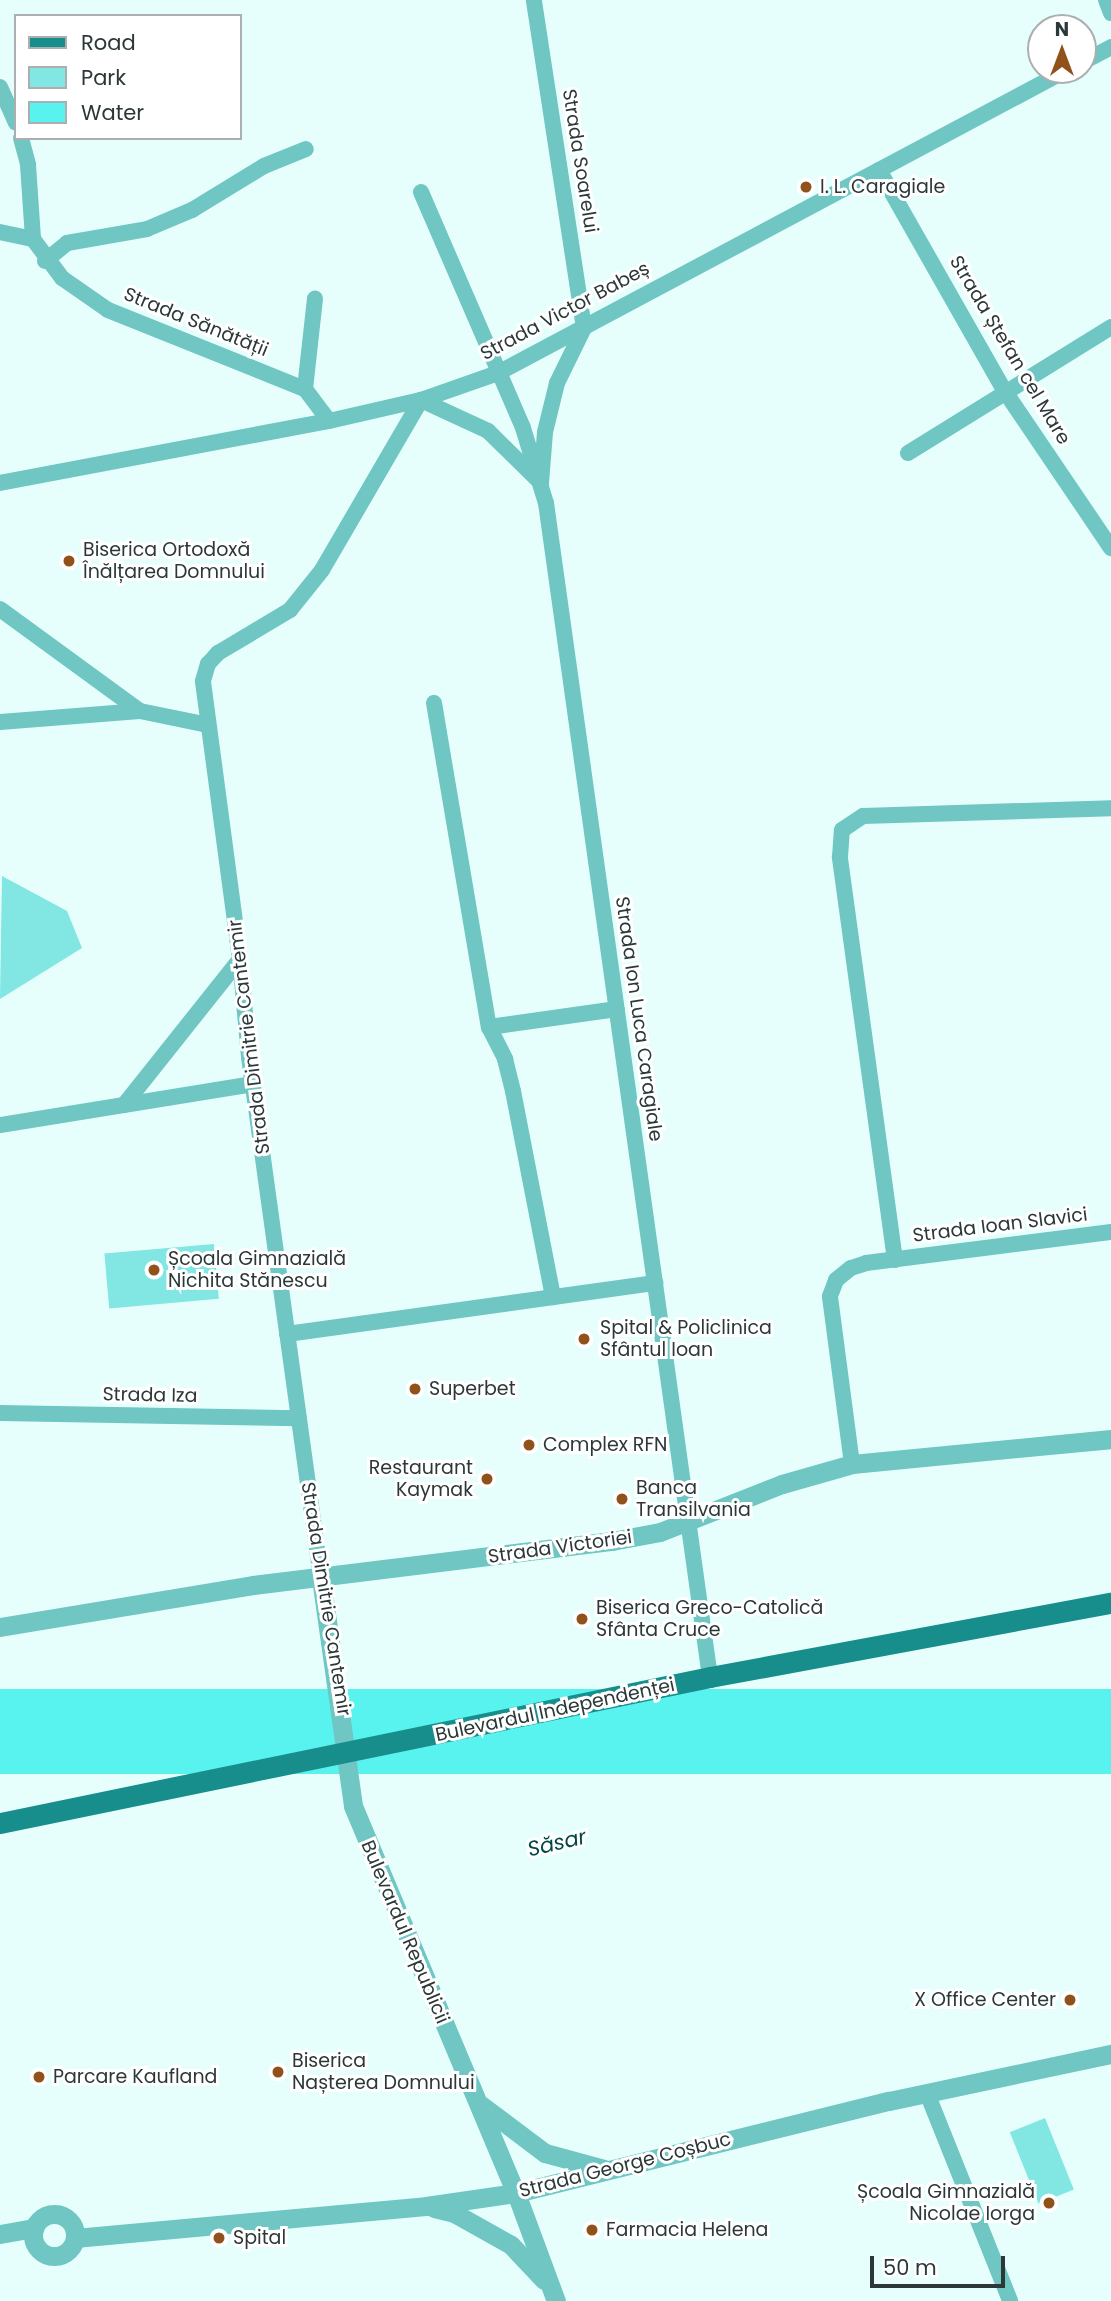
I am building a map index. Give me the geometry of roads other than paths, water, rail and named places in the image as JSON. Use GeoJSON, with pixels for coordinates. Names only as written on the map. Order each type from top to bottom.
{"type":"FeatureCollection","features":[{"type":"Feature","properties":{"kind":"main road","name":"Bulevardul Independenței"},"geometry":{"type":"LineString","coordinates":[[0,1823],[349,1754],[710,1677],[1111,1604]]}},
{"type":"Feature","properties":{"kind":"street","name":"Strada Soarelui"},"geometry":{"type":"LineString","coordinates":[[534,0],[584,328]]}},
{"type":"Feature","properties":{"kind":"street"},"geometry":{"type":"LineString","coordinates":[[1106,0],[1111,13]]}},
{"type":"Feature","properties":{"kind":"street","name":"Strada Victor Babeș"},"geometry":{"type":"LineString","coordinates":[[0,483],[329,421],[421,400],[498,373],[1041,84]]}},
{"type":"Feature","properties":{"kind":"street"},"geometry":{"type":"LineString","coordinates":[[0,87],[14,118]]}},
{"type":"Feature","properties":{"kind":"street","name":"Strada Sănătății"},"geometry":{"type":"LineString","coordinates":[[22,140],[28,164],[33,239],[45,261],[62,278],[108,310],[305,389]]}},
{"type":"Feature","properties":{"kind":"street"},"geometry":{"type":"LineString","coordinates":[[45,261],[67,243],[147,229],[192,210],[264,166],[306,149]]}},
{"type":"Feature","properties":{"kind":"street","name":"Strada Ștefan cel Mare"},"geometry":{"type":"LineString","coordinates":[[879,170],[1004,390],[1111,548]]}},
{"type":"Feature","properties":{"kind":"street","name":"Strada Ion Luca Caragiale"},"geometry":{"type":"LineString","coordinates":[[421,192],[498,373],[541,483],[710,1677]]}},
{"type":"Feature","properties":{"kind":"street"},"geometry":{"type":"LineString","coordinates":[[0,232],[33,239]]}},
{"type":"Feature","properties":{"kind":"street"},"geometry":{"type":"LineString","coordinates":[[315,299],[305,389],[329,421]]}},
{"type":"Feature","properties":{"kind":"street"},"geometry":{"type":"LineString","coordinates":[[908,453],[1004,390],[1111,327]]}},
{"type":"Feature","properties":{"kind":"street"},"geometry":{"type":"LineString","coordinates":[[541,483],[545,432],[557,383],[584,328]]}},
{"type":"Feature","properties":{"kind":"street"},"geometry":{"type":"LineString","coordinates":[[421,400],[488,431],[541,483]]}},
{"type":"Feature","properties":{"kind":"street","name":"Strada Dimitrie Cantemir"},"geometry":{"type":"LineString","coordinates":[[349,1754],[321,1578],[252,1084],[240,959],[203,681],[208,664],[290,610],[322,570],[421,400]]}},
{"type":"Feature","properties":{"kind":"street"},"geometry":{"type":"LineString","coordinates":[[0,608],[140,711]]}},
{"type":"Feature","properties":{"kind":"street"},"geometry":{"type":"LineString","coordinates":[[434,703],[489,1027],[505,1059],[513,1091],[554,1297]]}},
{"type":"Feature","properties":{"kind":"street"},"geometry":{"type":"LineString","coordinates":[[0,722],[140,711],[208,725]]}},
{"type":"Feature","properties":{"kind":"street"},"geometry":{"type":"LineString","coordinates":[[895,1260],[838,840],[849,822],[863,816],[1111,808]]}},
{"type":"Feature","properties":{"kind":"street"},"geometry":{"type":"LineString","coordinates":[[124,1105],[240,959]]}},
{"type":"Feature","properties":{"kind":"street"},"geometry":{"type":"LineString","coordinates":[[489,1027],[617,1009]]}},
{"type":"Feature","properties":{"kind":"street"},"geometry":{"type":"LineString","coordinates":[[0,1125],[252,1084]]}},
{"type":"Feature","properties":{"kind":"street","name":"Strada Ioan Slavici"},"geometry":{"type":"LineString","coordinates":[[852,1464],[830,1296],[836,1280],[851,1268],[895,1260],[1111,1232]]}},
{"type":"Feature","properties":{"kind":"street"},"geometry":{"type":"LineString","coordinates":[[287,1334],[655,1283]]}},
{"type":"Feature","properties":{"kind":"street","name":"Strada Iza"},"geometry":{"type":"LineString","coordinates":[[0,1413],[299,1418]]}},
{"type":"Feature","properties":{"kind":"street","name":"Strada Victoriei"},"geometry":{"type":"LineString","coordinates":[[0,1627],[321,1578],[612,1541],[688,1522],[782,1484],[852,1464],[1111,1439]]}},
{"type":"Feature","properties":{"kind":"street","name":"Bulevardul Republicii"},"geometry":{"type":"LineString","coordinates":[[349,1754],[353,1806],[362,1830],[516,2193],[554,2294]]}},
{"type":"Feature","properties":{"kind":"street","name":"Strada George Coșbuc"},"geometry":{"type":"LineString","coordinates":[[0,2243],[34,2235],[52,2214],[73,2231],[131,2230],[426,2206],[516,2193],[605,2169],[927,2093],[1111,2054]]}},
{"type":"Feature","properties":{"kind":"street"},"geometry":{"type":"LineString","coordinates":[[927,2093],[1010,2301]]}},
{"type":"Feature","properties":{"kind":"street"},"geometry":{"type":"LineString","coordinates":[[479,2104],[545,2153],[605,2169]]}},
{"type":"Feature","properties":{"kind":"street"},"geometry":{"type":"LineString","coordinates":[[426,2206],[454,2213],[511,2245],[554,2294]]}},
{"type":"Feature","properties":{"kind":"street","name":"Strada George Coșbuc"},"geometry":{"type":"LineString","coordinates":[[34,2235],[43,2254],[58,2256],[69,2250],[73,2231]]}},
{"type":"Feature","properties":{"kind":"street","name":"Strada George Coșbuc"},"geometry":{"type":"LineString","coordinates":[[0,2234],[34,2235]]}},
{"type":"Feature","properties":{"kind":"water"},"geometry":{"type":"Polygon","coordinates":[[[0,1689],[1111,1689],[1111,1774],[0,1774],[0,1689]]]}},
{"type":"Feature","properties":{"kind":"place","name":"I. L. Caragiale"},"geometry":{"type":"Point","coordinates":[806,187]}},
{"type":"Feature","properties":{"kind":"place","name":"Biserica Ortodoxă Înălțarea Domnului"},"geometry":{"type":"Point","coordinates":[69,561]}},
{"type":"Feature","properties":{"kind":"place","name":"Școala Gimnazială Nichita Stănescu"},"geometry":{"type":"Point","coordinates":[154,1270]}},
{"type":"Feature","properties":{"kind":"place","name":"Spital & Policlinica Sfântul Ioan"},"geometry":{"type":"Point","coordinates":[584,1339]}},
{"type":"Feature","properties":{"kind":"place","name":"Superbet"},"geometry":{"type":"Point","coordinates":[415,1389]}},
{"type":"Feature","properties":{"kind":"place","name":"Complex RFN"},"geometry":{"type":"Point","coordinates":[529,1445]}},
{"type":"Feature","properties":{"kind":"place","name":"Restaurant Kaymak"},"geometry":{"type":"Point","coordinates":[487,1479]}},
{"type":"Feature","properties":{"kind":"place","name":"Banca Transilvania"},"geometry":{"type":"Point","coordinates":[622,1499]}},
{"type":"Feature","properties":{"kind":"place","name":"Biserica Greco-Catolică Sfânta Cruce"},"geometry":{"type":"Point","coordinates":[582,1619]}},
{"type":"Feature","properties":{"kind":"place","name":"X Office Center"},"geometry":{"type":"Point","coordinates":[1070,2000]}},
{"type":"Feature","properties":{"kind":"place","name":"Biserica Nașterea Domnului"},"geometry":{"type":"Point","coordinates":[278,2072]}},
{"type":"Feature","properties":{"kind":"place","name":"Parcare Kaufland"},"geometry":{"type":"Point","coordinates":[39,2077]}},
{"type":"Feature","properties":{"kind":"place","name":"Școala Gimnazială Nicolae Iorga"},"geometry":{"type":"Point","coordinates":[1049,2203]}},
{"type":"Feature","properties":{"kind":"place","name":"Farmacia Helena"},"geometry":{"type":"Point","coordinates":[592,2230]}},
{"type":"Feature","properties":{"kind":"place","name":"Spital"},"geometry":{"type":"Point","coordinates":[219,2238]}},
{"type":"Feature","properties":{"kind":"water label","name":"Săsar"},"geometry":{"type":"Point","coordinates":[557,1843]}}]}
